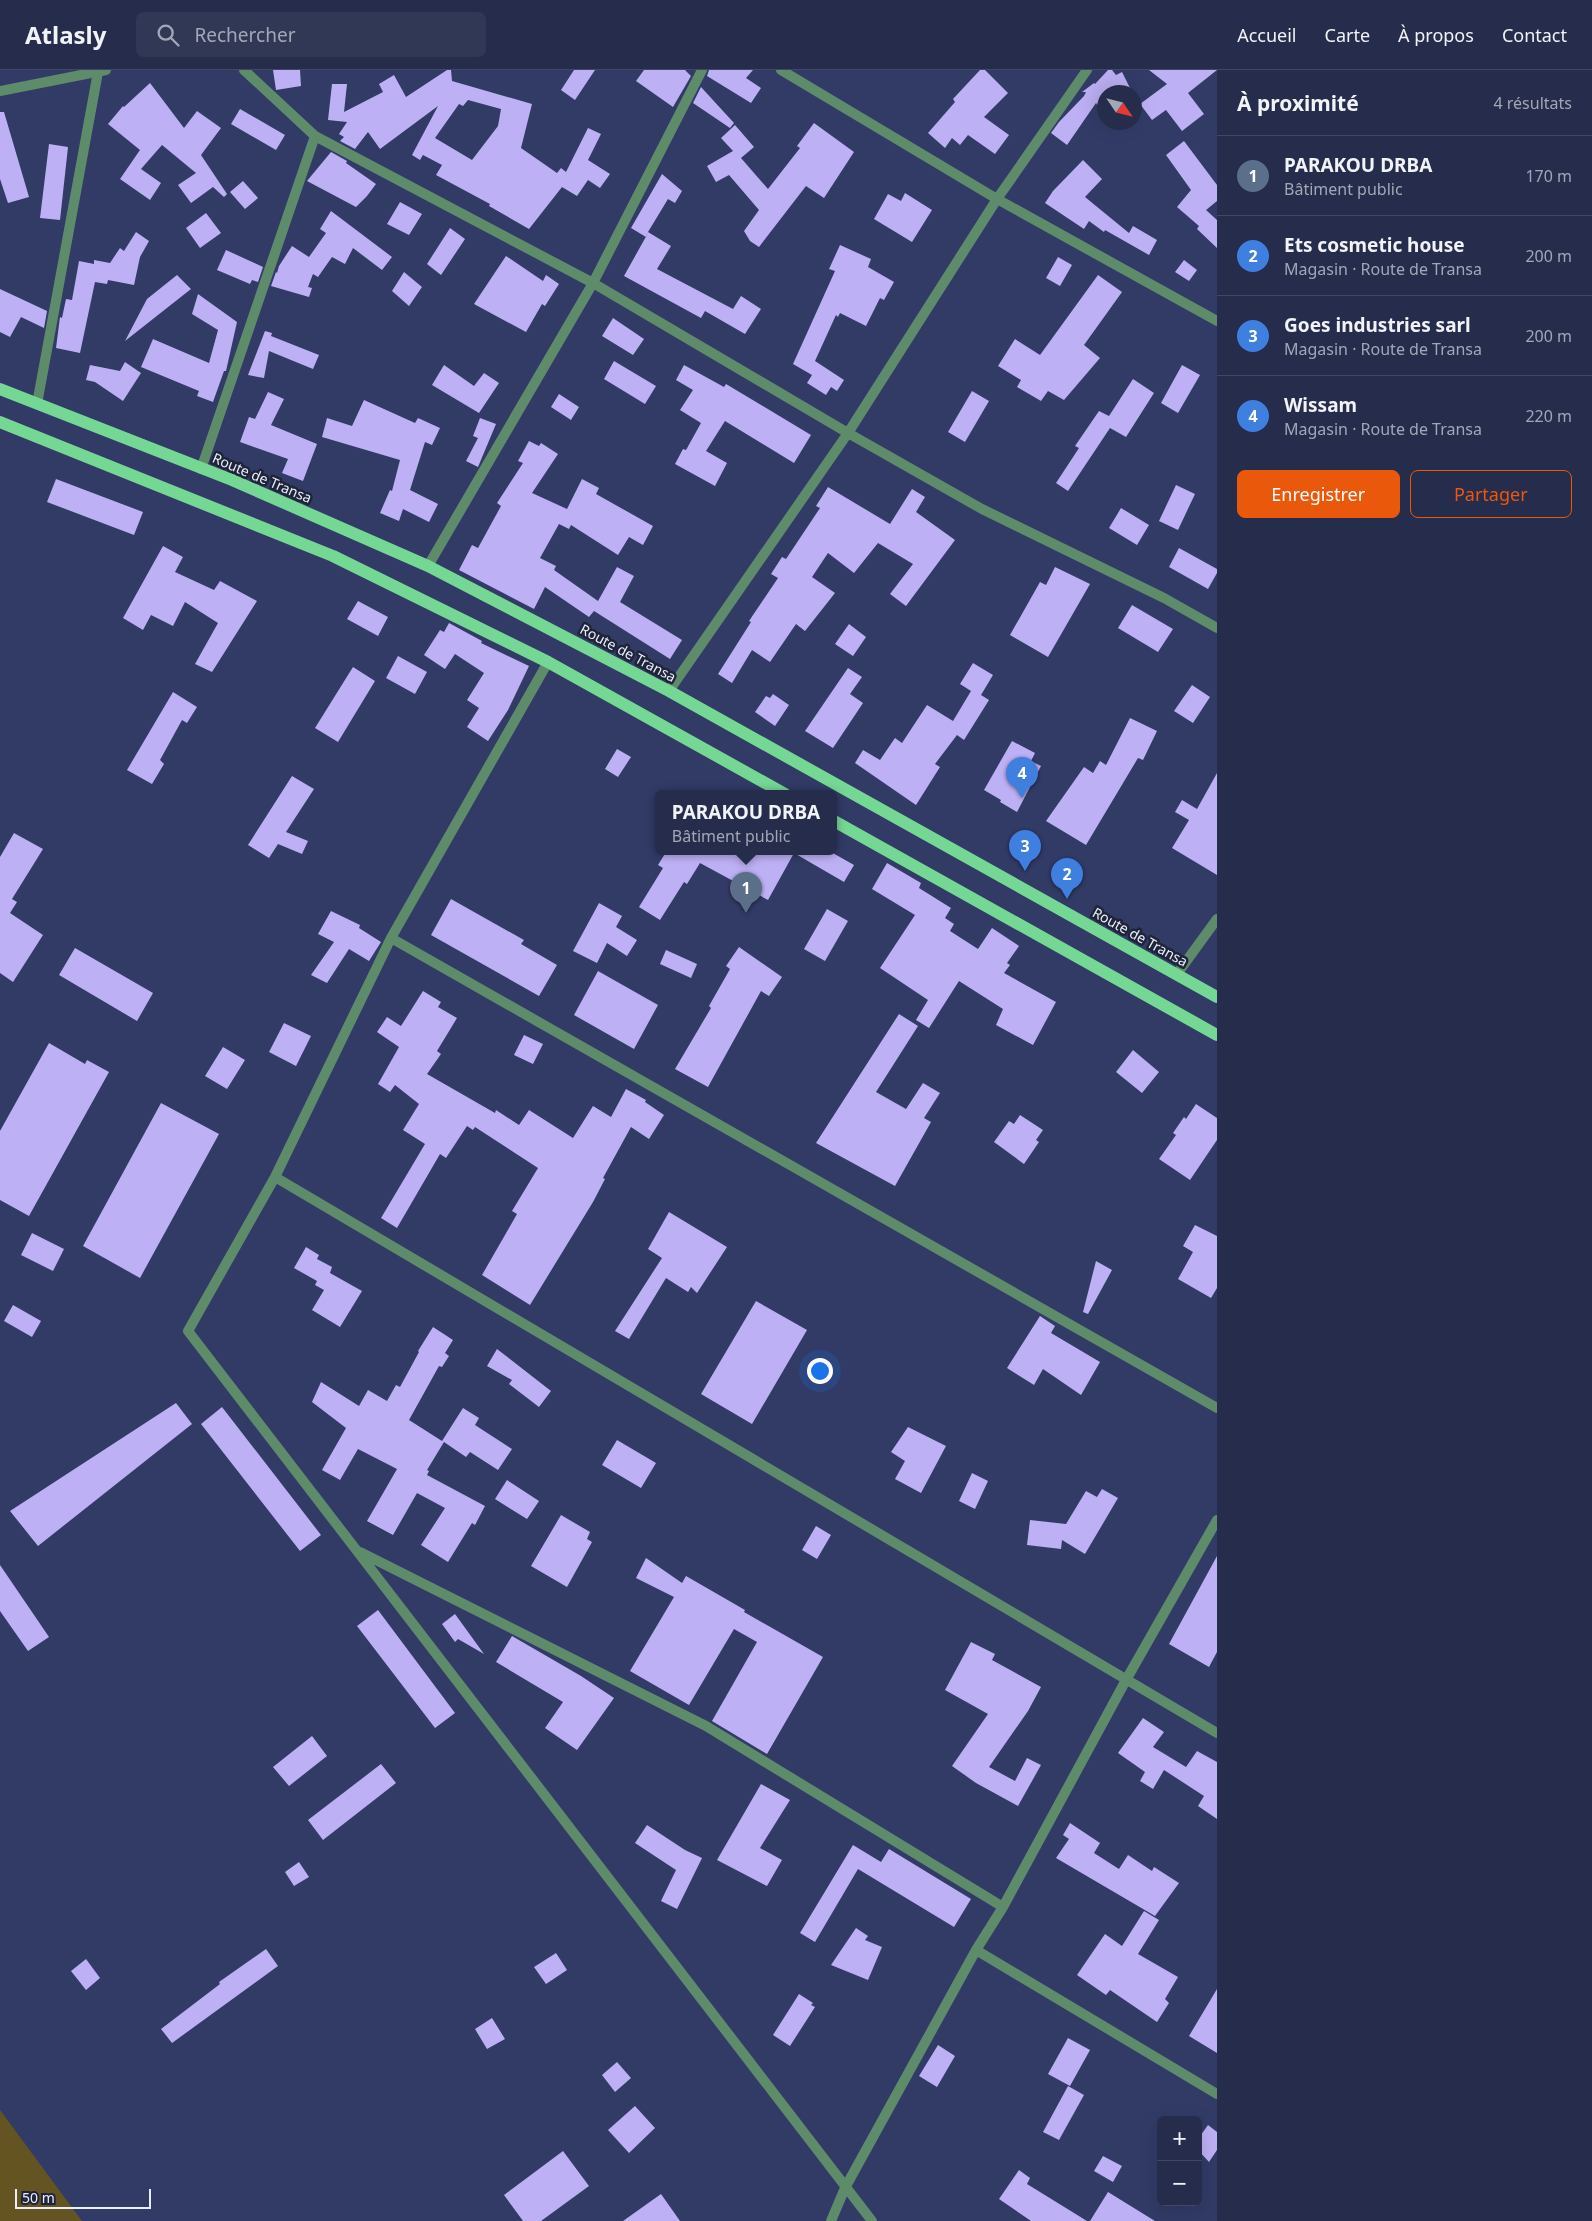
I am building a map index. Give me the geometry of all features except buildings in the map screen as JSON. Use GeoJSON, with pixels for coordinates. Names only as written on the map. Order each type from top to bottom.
{"type":"FeatureCollection","features":[{"type":"Feature","properties":{"kind":"main road","name":"Route de Transa"},"geometry":{"type":"LineString","coordinates":[[0,389],[232,480],[428,566],[670,691],[1217,997]]}},
{"type":"Feature","properties":{"kind":"main road"},"geometry":{"type":"LineString","coordinates":[[0,422],[333,556],[548,662],[778,790]]}},
{"type":"Feature","properties":{"kind":"main road"},"geometry":{"type":"LineString","coordinates":[[837,823],[1217,1035]]}},
{"type":"Feature","properties":{"kind":"street"},"geometry":{"type":"LineString","coordinates":[[244,70],[315,136],[593,283],[848,433],[982,509],[1164,598],[1217,628]]}},
{"type":"Feature","properties":{"kind":"street"},"geometry":{"type":"LineString","coordinates":[[428,566],[593,283],[702,70]]}},
{"type":"Feature","properties":{"kind":"street"},"geometry":{"type":"LineString","coordinates":[[781,70],[997,199],[1216,320]]}},
{"type":"Feature","properties":{"kind":"street"},"geometry":{"type":"LineString","coordinates":[[670,691],[848,433],[997,199],[1087,70]]}},
{"type":"Feature","properties":{"kind":"street"},"geometry":{"type":"LineString","coordinates":[[0,91],[102,71],[37,404]]}},
{"type":"Feature","properties":{"kind":"street"},"geometry":{"type":"LineString","coordinates":[[200,469],[315,136]]}},
{"type":"Feature","properties":{"kind":"street"},"geometry":{"type":"LineString","coordinates":[[548,662],[391,938],[275,1177],[188,1331],[872,2221]]}},
{"type":"Feature","properties":{"kind":"street"},"geometry":{"type":"LineString","coordinates":[[1177,974],[1217,919]]}},
{"type":"Feature","properties":{"kind":"street"},"geometry":{"type":"LineString","coordinates":[[391,938],[1217,1408]]}},
{"type":"Feature","properties":{"kind":"street"},"geometry":{"type":"LineString","coordinates":[[275,1177],[1217,1733]]}},
{"type":"Feature","properties":{"kind":"street"},"geometry":{"type":"LineString","coordinates":[[831,2221],[845,2188],[976,1950],[1003,1907],[1126,1680],[1217,1520]]}},
{"type":"Feature","properties":{"kind":"street"},"geometry":{"type":"LineString","coordinates":[[357,1550],[706,1726],[1003,1907]]}},
{"type":"Feature","properties":{"kind":"street"},"geometry":{"type":"LineString","coordinates":[[976,1950],[1217,2094]]}},
{"type":"Feature","properties":{"kind":"shaded area"},"geometry":{"type":"Polygon","coordinates":[[[0,2110],[82,2221],[0,2221],[0,2110]]]}},
{"type":"Feature","properties":{"kind":"place","name":"Wissam"},"geometry":{"type":"Point","coordinates":[1022,798]}},
{"type":"Feature","properties":{"kind":"place","name":"Goes industries sarl"},"geometry":{"type":"Point","coordinates":[1025,871]}},
{"type":"Feature","properties":{"kind":"place","name":"Ets cosmetic house"},"geometry":{"type":"Point","coordinates":[1067,899]}},
{"type":"Feature","properties":{"kind":"place","name":"PARAKOU DRBA"},"geometry":{"type":"Point","coordinates":[746,913]}}]}
